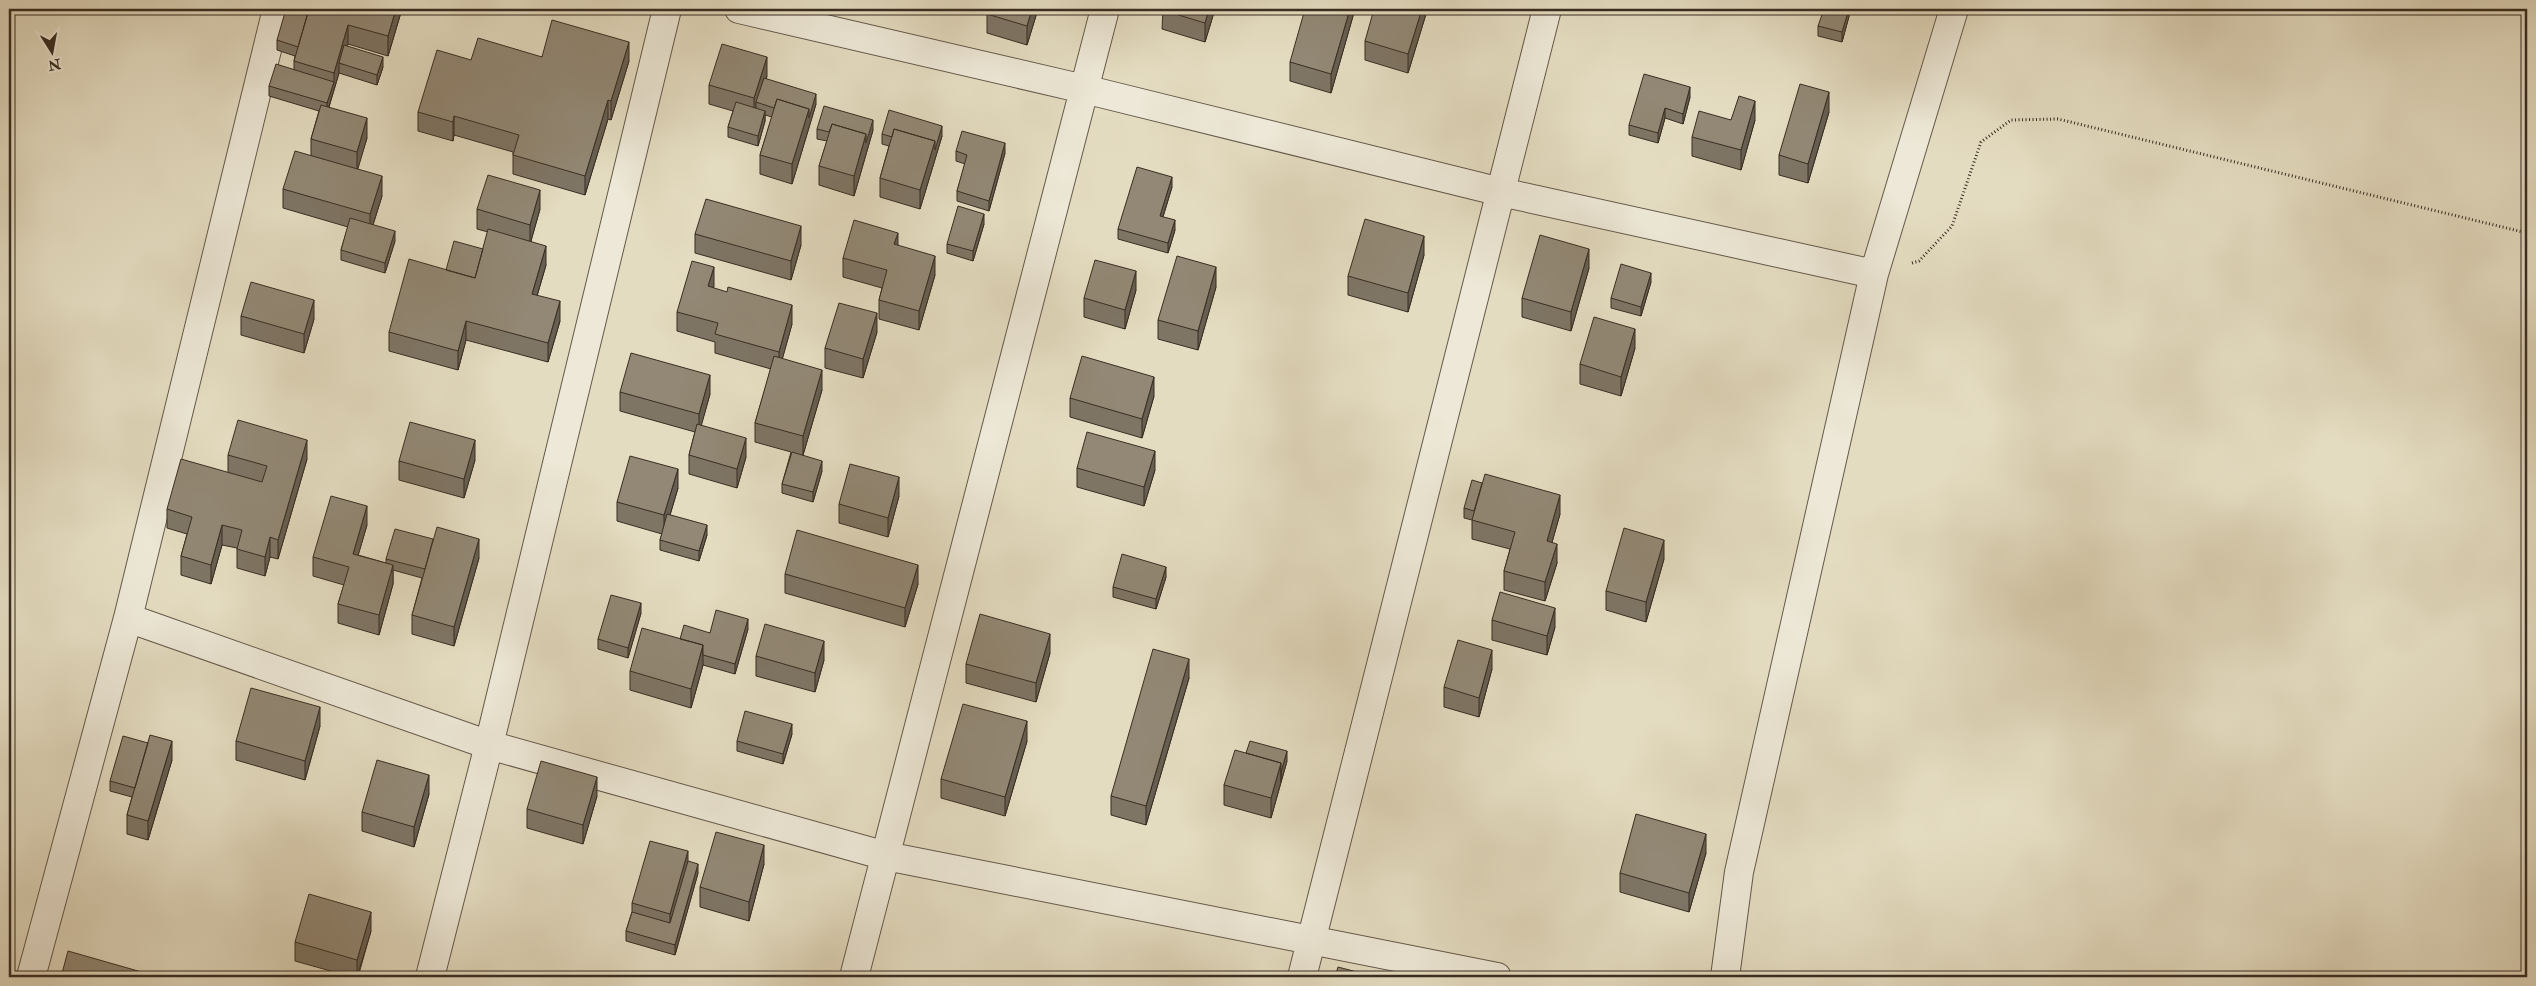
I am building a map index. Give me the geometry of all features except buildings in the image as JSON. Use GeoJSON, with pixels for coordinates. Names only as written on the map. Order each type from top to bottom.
{"type":"FeatureCollection","features":[{"type":"Feature","properties":{"kind":"street"},"geometry":{"type":"LineString","coordinates":[[31,977],[128,618],[277,9]]}},
{"type":"Feature","properties":{"kind":"street"},"geometry":{"type":"LineString","coordinates":[[430,977],[489,745],[667,9]]}},
{"type":"Feature","properties":{"kind":"street"},"geometry":{"type":"LineString","coordinates":[[739,9],[1084,89],[1501,192],[1874,274]]}},
{"type":"Feature","properties":{"kind":"street"},"geometry":{"type":"LineString","coordinates":[[854,977],[1105,9]]}},
{"type":"Feature","properties":{"kind":"street"},"geometry":{"type":"LineString","coordinates":[[1302,977],[1548,9]]}},
{"type":"Feature","properties":{"kind":"street"},"geometry":{"type":"LineString","coordinates":[[1725,977],[1739,872],[1874,274],[1954,9]]}},
{"type":"Feature","properties":{"kind":"street"},"geometry":{"type":"LineString","coordinates":[[128,618],[489,745],[886,856],[1497,977]]}},
{"type":"Feature","properties":{"kind":"path"},"geometry":{"type":"LineString","coordinates":[[1874,274],[1919,261],[1952,226],[1980,142],[2010,120],[2058,119],[2527,233]]}}]}
